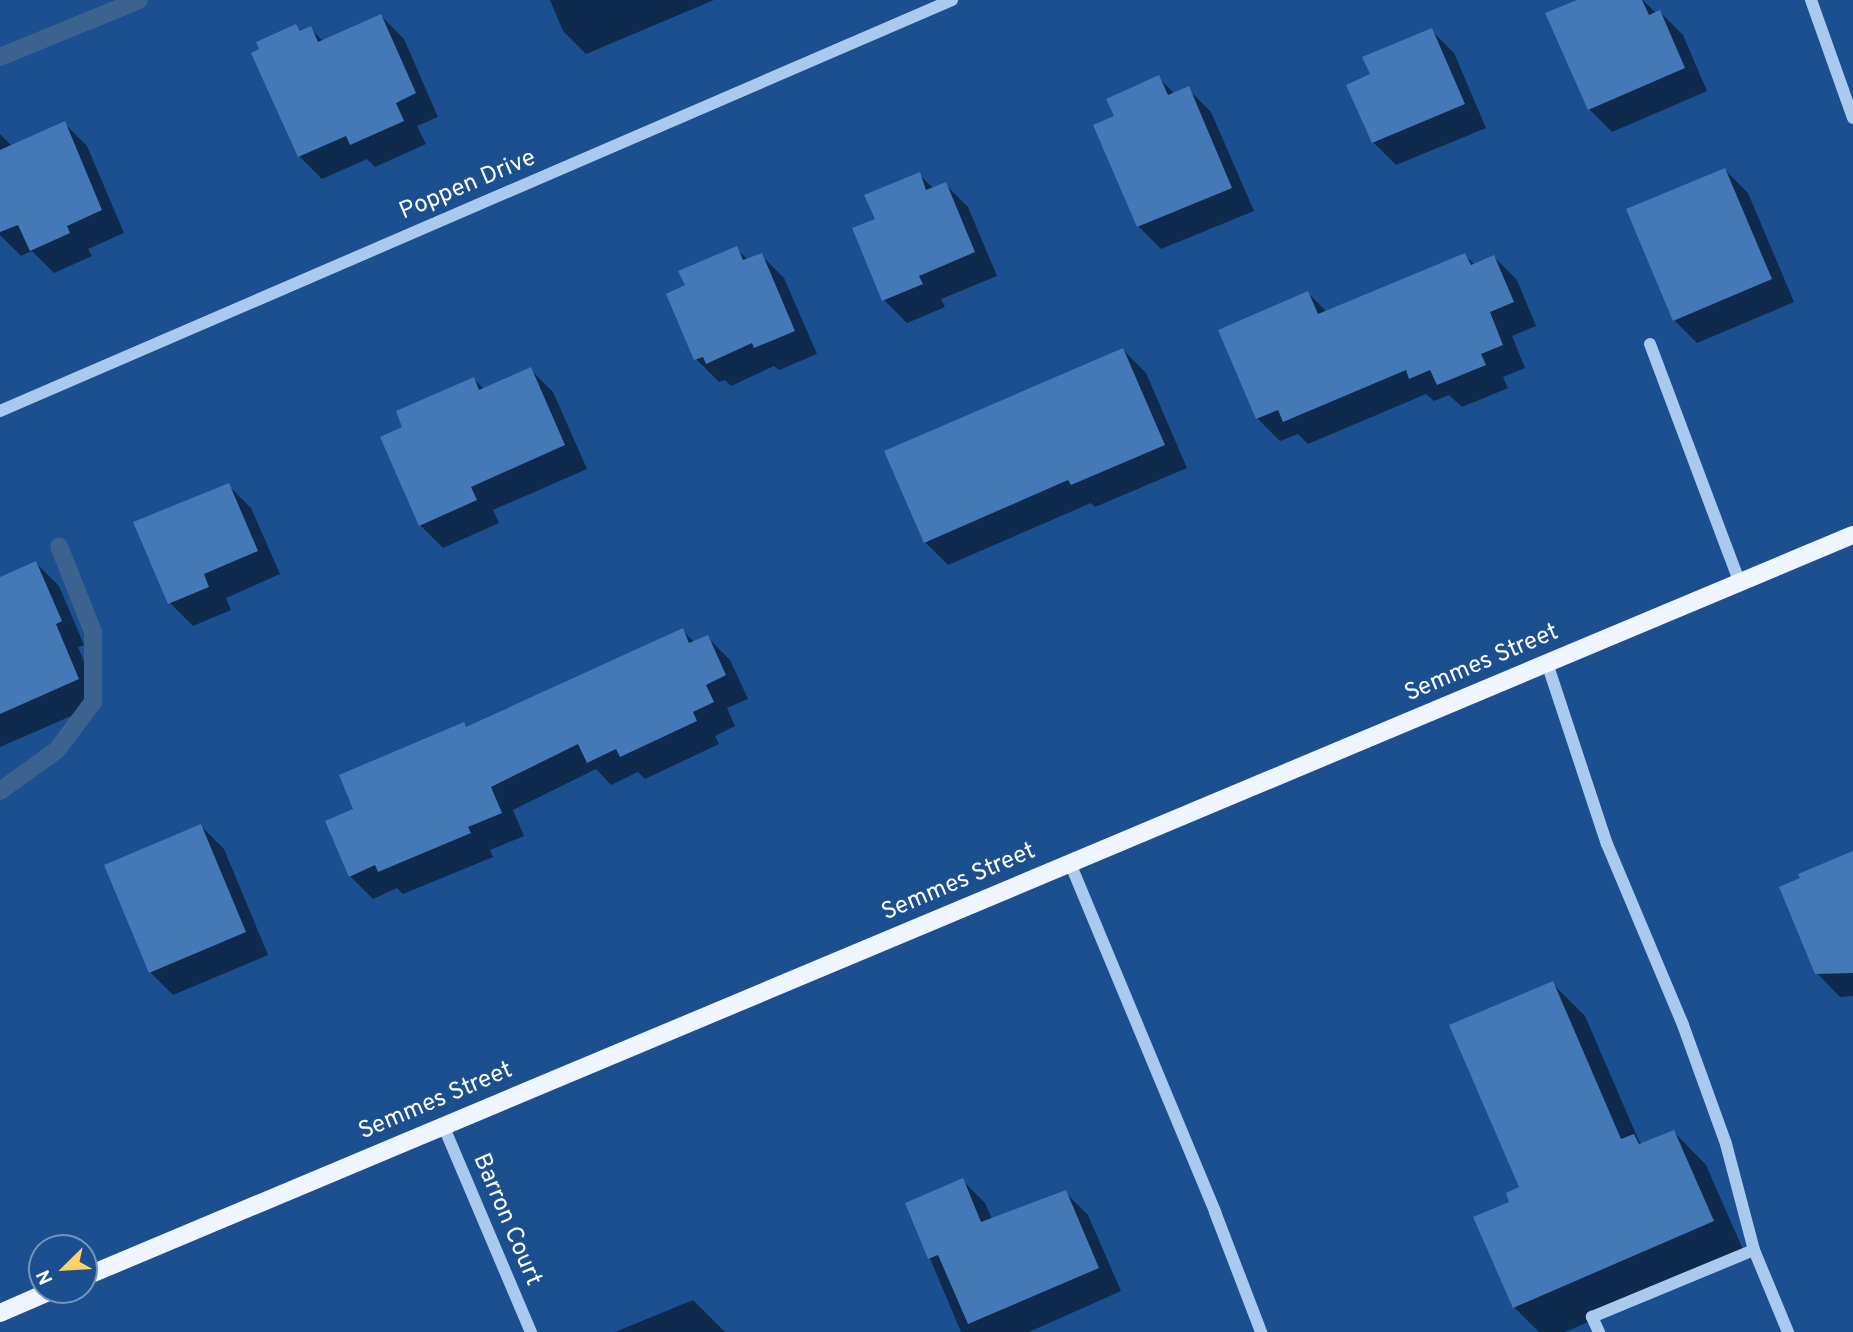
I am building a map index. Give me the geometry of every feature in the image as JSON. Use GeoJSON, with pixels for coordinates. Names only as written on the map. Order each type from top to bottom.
{"type":"FeatureCollection","features":[{"type":"Feature","properties":{"kind":"main road","name":"Semmes Street"},"geometry":{"type":"LineString","coordinates":[[98,1271],[1853,535]]}},
{"type":"Feature","properties":{"kind":"main road"},"geometry":{"type":"LineString","coordinates":[[0,1313],[28,1301]]}},
{"type":"Feature","properties":{"kind":"street","name":"Poppen Drive"},"geometry":{"type":"LineString","coordinates":[[0,411],[952,0]]}},
{"type":"Feature","properties":{"kind":"street"},"geometry":{"type":"LineString","coordinates":[[1811,0],[1853,118]]}},
{"type":"Feature","properties":{"kind":"street"},"geometry":{"type":"LineString","coordinates":[[1650,344],[1740,583]]}},
{"type":"Feature","properties":{"kind":"street"},"geometry":{"type":"LineString","coordinates":[[1547,663],[1607,844],[1683,1025],[1726,1144],[1754,1250],[1788,1332]]}},
{"type":"Feature","properties":{"kind":"street"},"geometry":{"type":"LineString","coordinates":[[1070,863],[1215,1212],[1261,1332]]}},
{"type":"Feature","properties":{"kind":"street","name":"Barron Court"},"geometry":{"type":"LineString","coordinates":[[443,1125],[531,1332]]}},
{"type":"Feature","properties":{"kind":"street"},"geometry":{"type":"LineString","coordinates":[[1599,1332],[1592,1317],[1754,1250]]}},
{"type":"Feature","properties":{"kind":"building"},"geometry":{"type":"Polygon","coordinates":[[[1577,0],[1642,0],[1649,15],[1660,10],[1685,68],[1588,110],[1545,13],[1577,0]]]}},
{"type":"Feature","properties":{"kind":"building"},"geometry":{"type":"Polygon","coordinates":[[[381,14],[416,93],[396,103],[404,121],[350,145],[346,136],[298,157],[251,53],[259,49],[256,42],[296,24],[300,31],[311,26],[318,42],[381,14]]]}},
{"type":"Feature","properties":{"kind":"building"},"geometry":{"type":"Polygon","coordinates":[[[1432,28],[1465,104],[1372,143],[1346,85],[1370,74],[1362,57],[1432,28]]]}},
{"type":"Feature","properties":{"kind":"building"},"geometry":{"type":"Polygon","coordinates":[[[1159,75],[1168,95],[1189,86],[1232,188],[1137,227],[1093,125],[1114,116],[1106,99],[1159,75]]]}},
{"type":"Feature","properties":{"kind":"building"},"geometry":{"type":"Polygon","coordinates":[[[65,121],[102,210],[67,226],[70,233],[30,251],[18,225],[0,232],[0,150],[65,121]]]}},
{"type":"Feature","properties":{"kind":"building"},"geometry":{"type":"Polygon","coordinates":[[[1725,168],[1772,279],[1673,321],[1626,209],[1725,168]]]}},
{"type":"Feature","properties":{"kind":"building"},"geometry":{"type":"Polygon","coordinates":[[[920,172],[926,190],[946,182],[975,252],[919,276],[923,284],[882,301],[852,228],[875,219],[864,195],[920,172]]]}},
{"type":"Feature","properties":{"kind":"building"},"geometry":{"type":"Polygon","coordinates":[[[737,246],[743,260],[762,253],[795,331],[754,348],[752,343],[706,364],[703,357],[694,360],[666,294],[685,285],[678,271],[737,246]]]}},
{"type":"Feature","properties":{"kind":"building"},"geometry":{"type":"Polygon","coordinates":[[[1465,253],[1471,265],[1494,255],[1514,302],[1490,312],[1503,345],[1481,354],[1486,365],[1437,385],[1430,370],[1409,379],[1406,370],[1283,422],[1278,410],[1256,419],[1218,330],[1308,291],[1318,314],[1465,253]]]}},
{"type":"Feature","properties":{"kind":"building"},"geometry":{"type":"Polygon","coordinates":[[[1123,348],[1165,445],[1071,485],[1068,480],[924,543],[884,451],[1123,348]]]}},
{"type":"Feature","properties":{"kind":"building"},"geometry":{"type":"Polygon","coordinates":[[[531,367],[565,445],[471,487],[477,500],[419,526],[380,437],[402,427],[396,411],[474,377],[479,390],[531,367]]]}},
{"type":"Feature","properties":{"kind":"building"},"geometry":{"type":"Polygon","coordinates":[[[229,483],[258,551],[204,574],[209,587],[168,604],[133,522],[229,483]]]}},
{"type":"Feature","properties":{"kind":"building"},"geometry":{"type":"Polygon","coordinates":[[[36,561],[62,621],[56,624],[79,679],[0,714],[0,577],[36,561]]]}},
{"type":"Feature","properties":{"kind":"building"},"geometry":{"type":"Polygon","coordinates":[[[683,628],[689,643],[708,635],[726,675],[706,685],[714,702],[693,712],[697,721],[620,757],[616,749],[587,763],[578,744],[491,787],[502,813],[468,827],[471,833],[378,872],[375,865],[349,877],[325,821],[353,809],[339,775],[464,722],[466,727],[683,628]]]}},
{"type":"Feature","properties":{"kind":"building"},"geometry":{"type":"Polygon","coordinates":[[[201,824],[246,932],[149,973],[104,865],[201,824]]]}},
{"type":"Feature","properties":{"kind":"building"},"geometry":{"type":"Polygon","coordinates":[[[1853,851],[1853,973],[1815,974],[1779,887],[1800,878],[1798,874],[1853,851]]]}},
{"type":"Feature","properties":{"kind":"building"},"geometry":{"type":"Polygon","coordinates":[[[1553,981],[1621,1139],[1634,1134],[1639,1144],[1674,1130],[1714,1221],[1513,1308],[1473,1217],[1509,1202],[1506,1193],[1519,1187],[1449,1025],[1553,981]]]}},
{"type":"Feature","properties":{"kind":"building"},"geometry":{"type":"Polygon","coordinates":[[[963,1178],[981,1222],[1066,1190],[1099,1268],[968,1324],[938,1255],[928,1259],[905,1203],[963,1178]]]}},
{"type":"Feature","properties":{"kind":"waterway"},"geometry":{"type":"LineString","coordinates":[[0,57],[139,0]]}},
{"type":"Feature","properties":{"kind":"waterway"},"geometry":{"type":"LineString","coordinates":[[0,791],[57,750],[93,702],[93,632],[59,546]]}}]}
